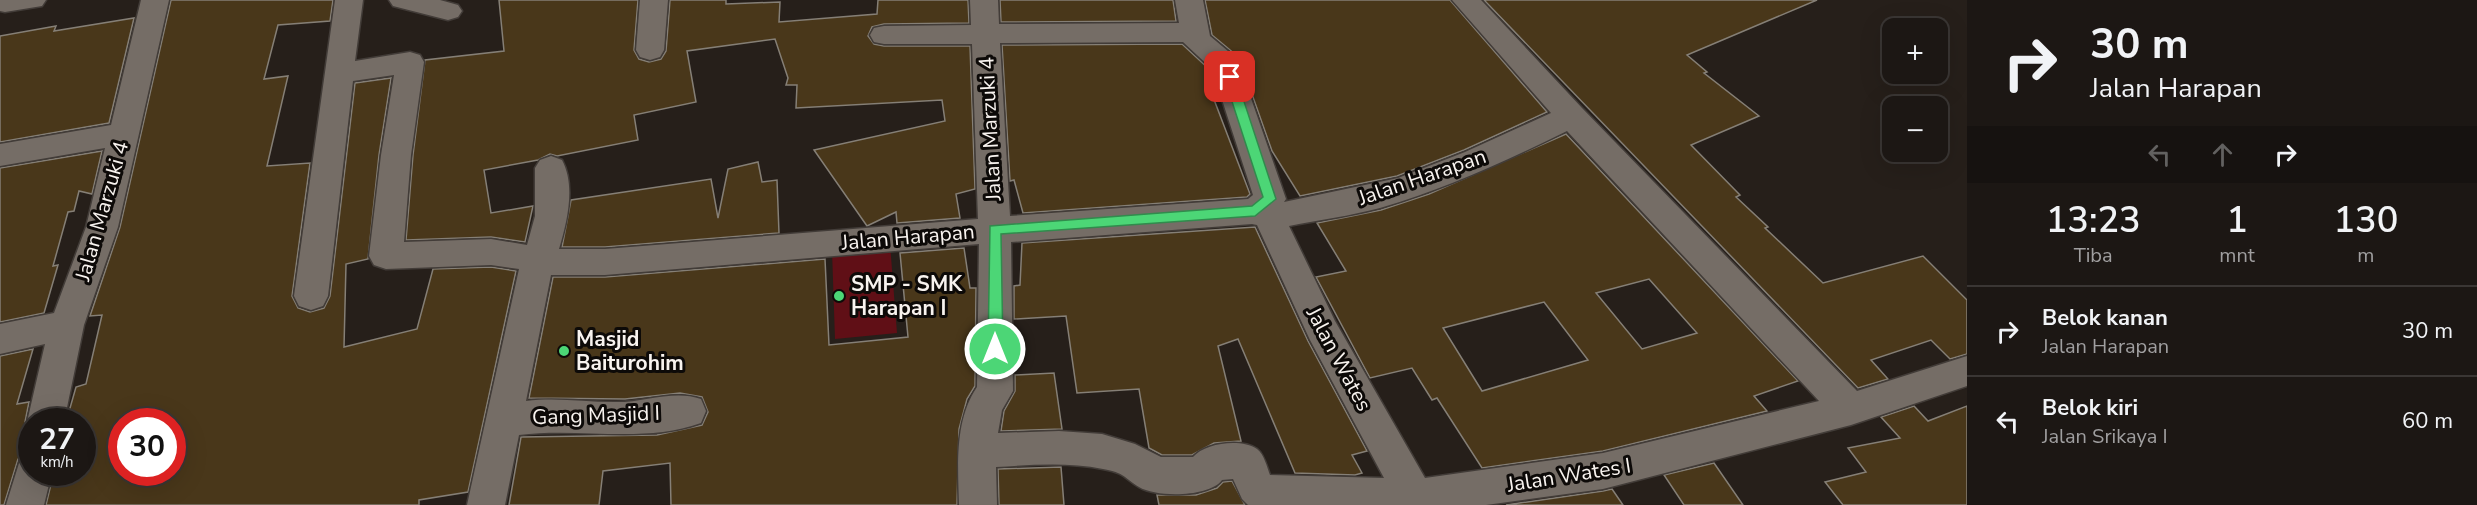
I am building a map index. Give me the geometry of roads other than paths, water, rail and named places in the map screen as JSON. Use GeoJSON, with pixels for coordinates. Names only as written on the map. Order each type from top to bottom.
{"type":"FeatureCollection","features":[{"type":"Feature","properties":{"kind":"street"},"geometry":{"type":"LineString","coordinates":[[5,3],[32,0]]}},
{"type":"Feature","properties":{"kind":"street","name":"Jalan Marzuki 4"},"geometry":{"type":"LineString","coordinates":[[48,408],[67,325],[102,226],[154,0]]}},
{"type":"Feature","properties":{"kind":"street"},"geometry":{"type":"LineString","coordinates":[[311,296],[349,0]]}},
{"type":"Feature","properties":{"kind":"street"},"geometry":{"type":"LineString","coordinates":[[403,0],[448,11]]}},
{"type":"Feature","properties":{"kind":"street"},"geometry":{"type":"LineString","coordinates":[[650,50],[654,0]]}},
{"type":"Feature","properties":{"kind":"street","name":"Jalan Marzuki 4"},"geometry":{"type":"LineString","coordinates":[[978,505],[976,451],[985,406],[995,391],[995,230],[984,0]]}},
{"type":"Feature","properties":{"kind":"street"},"geometry":{"type":"LineString","coordinates":[[1189,0],[1196,36],[1225,64],[1270,199],[1262,214]]}},
{"type":"Feature","properties":{"kind":"street"},"geometry":{"type":"LineString","coordinates":[[1466,0],[1571,116],[1851,409]]}},
{"type":"Feature","properties":{"kind":"street"},"geometry":{"type":"LineString","coordinates":[[884,35],[1196,36]]}},
{"type":"Feature","properties":{"kind":"street","name":"Jalan Harapan"},"geometry":{"type":"LineString","coordinates":[[341,73],[410,62],[396,155],[386,255],[490,252],[516,255],[537,262],[605,262],[995,230],[1262,214],[1380,195],[1412,185],[1509,146],[1571,116]]}},
{"type":"Feature","properties":{"kind":"street"},"geometry":{"type":"LineString","coordinates":[[0,155],[124,134]]}},
{"type":"Feature","properties":{"kind":"street"},"geometry":{"type":"LineString","coordinates":[[486,505],[537,262],[550,231],[555,204],[551,168]]}},
{"type":"Feature","properties":{"kind":"street","name":"Jalan Wates"},"geometry":{"type":"LineString","coordinates":[[1262,214],[1322,330],[1396,500]]}},
{"type":"Feature","properties":{"kind":"street"},"geometry":{"type":"LineString","coordinates":[[0,339],[67,325]]}},
{"type":"Feature","properties":{"kind":"street","name":"Jalan Wates I"},"geometry":{"type":"LineString","coordinates":[[976,451],[1061,448],[1112,455],[1139,463],[1153,475],[1203,475],[1212,463],[1243,461],[1248,466],[1254,486],[1263,493],[1396,500],[1603,471],[1851,409],[1967,371]]}},
{"type":"Feature","properties":{"kind":"street","name":"Gang Masjid I"},"geometry":{"type":"LineString","coordinates":[[505,420],[552,414],[615,419],[688,411]]}},
{"type":"Feature","properties":{"kind":"street"},"geometry":{"type":"LineString","coordinates":[[25,505],[30,486]]}},
{"type":"Feature","properties":{"kind":"place","name":"SMP - SMK Harapan I"},"geometry":{"type":"Point","coordinates":[839,296]}},
{"type":"Feature","properties":{"kind":"place","name":"Masjid Baiturohim"},"geometry":{"type":"Point","coordinates":[564,351]}}]}
